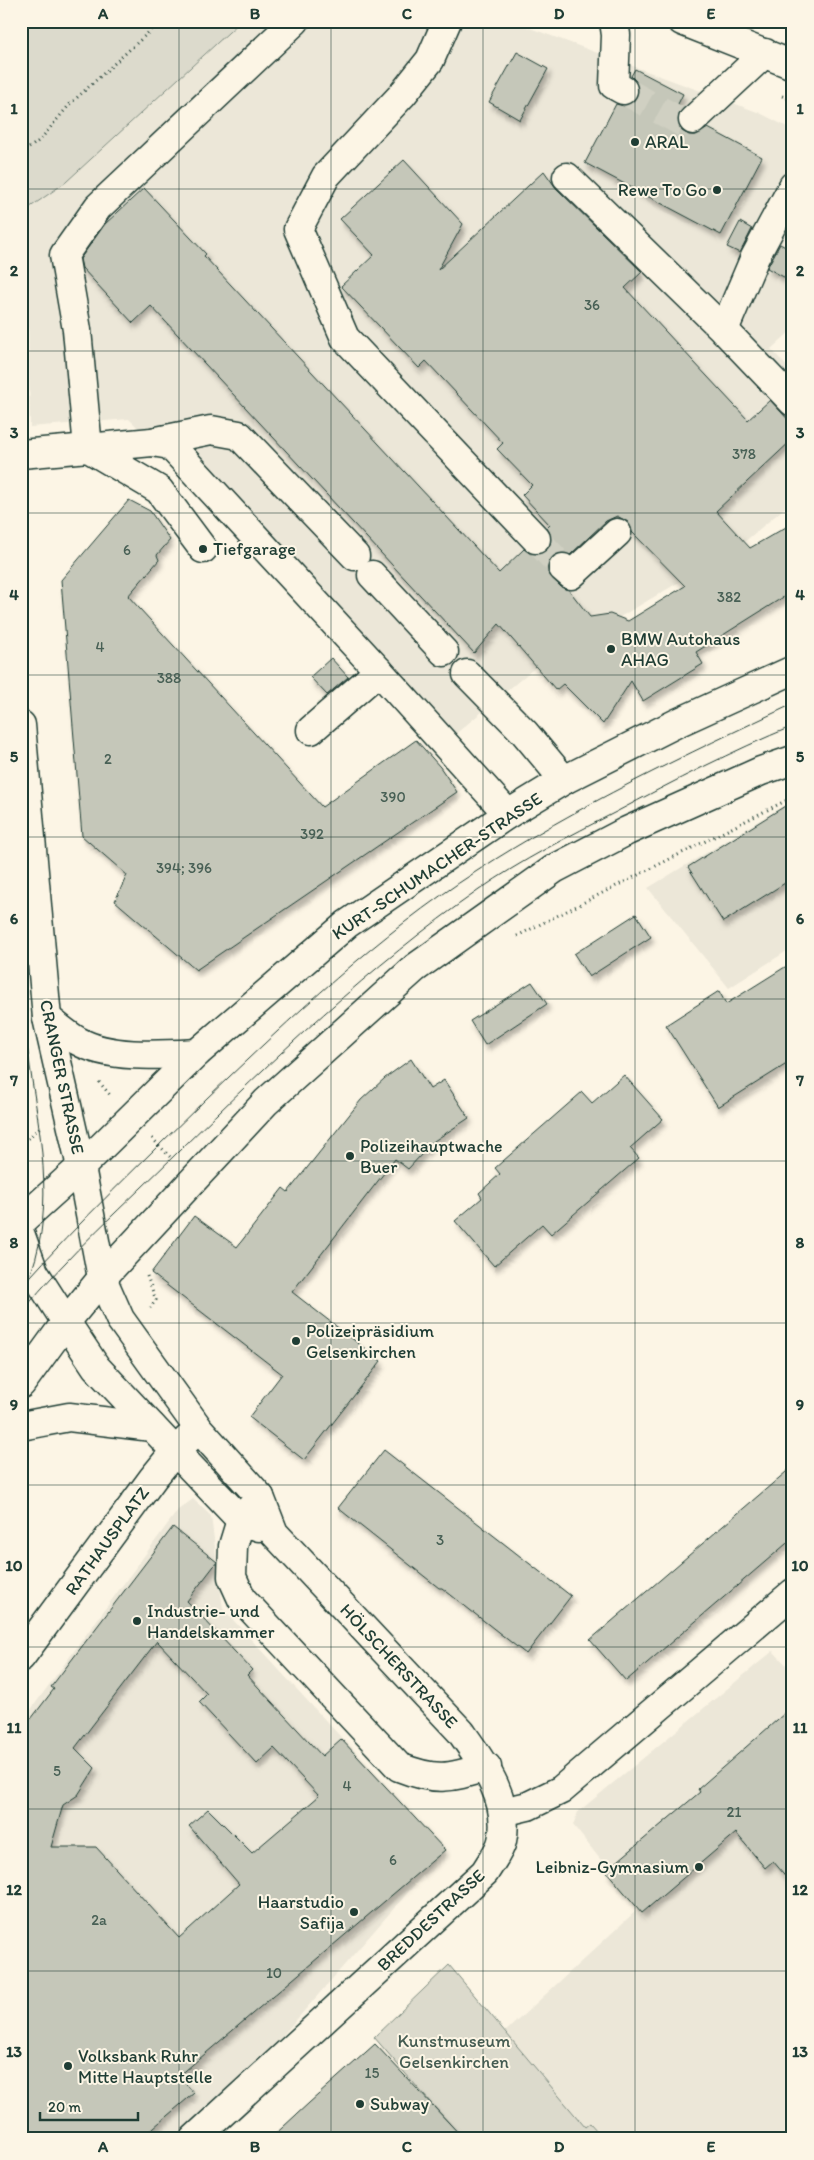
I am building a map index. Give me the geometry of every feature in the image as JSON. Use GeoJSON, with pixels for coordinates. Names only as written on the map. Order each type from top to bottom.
{"type":"FeatureCollection","features":[{"type":"Feature","properties":{"kind":"main road"},"geometry":{"type":"LineString","coordinates":[[88,448],[77,330],[64,255],[98,207],[295,21]]}},
{"type":"Feature","properties":{"kind":"main road"},"geometry":{"type":"LineString","coordinates":[[447,21],[430,60],[402,95],[326,176],[298,229],[345,338],[536,539]]}},
{"type":"Feature","properties":{"kind":"main road"},"geometry":{"type":"LineString","coordinates":[[614,21],[616,35],[614,85],[623,90]]}},
{"type":"Feature","properties":{"kind":"main road"},"geometry":{"type":"LineString","coordinates":[[682,21],[765,53],[793,66]]}},
{"type":"Feature","properties":{"kind":"main road"},"geometry":{"type":"LineString","coordinates":[[693,120],[765,53]]}},
{"type":"Feature","properties":{"kind":"main road"},"geometry":{"type":"LineString","coordinates":[[566,177],[724,330],[793,402]]}},
{"type":"Feature","properties":{"kind":"main road"},"geometry":{"type":"LineString","coordinates":[[724,330],[754,257],[793,186]]}},
{"type":"Feature","properties":{"kind":"main road"},"geometry":{"type":"LineString","coordinates":[[21,454],[152,442],[211,430],[239,435],[444,652]]}},
{"type":"Feature","properties":{"kind":"main road"},"geometry":{"type":"LineString","coordinates":[[152,442],[170,445],[508,814]]}},
{"type":"Feature","properties":{"kind":"main road"},"geometry":{"type":"LineString","coordinates":[[88,448],[158,490],[203,549]]}},
{"type":"Feature","properties":{"kind":"main road"},"geometry":{"type":"LineString","coordinates":[[563,568],[571,576],[617,533]]}},
{"type":"Feature","properties":{"kind":"main road","name":"KURT-SCHUMACHER-STRASSE"},"geometry":{"type":"LineString","coordinates":[[21,1221],[81,1167],[197,1053],[347,924],[508,814],[564,780],[677,723],[793,670]]}},
{"type":"Feature","properties":{"kind":"main road"},"geometry":{"type":"LineString","coordinates":[[311,730],[379,671]]}},
{"type":"Feature","properties":{"kind":"main road"},"geometry":{"type":"LineString","coordinates":[[467,674],[524,732],[564,780]]}},
{"type":"Feature","properties":{"kind":"main road","name":"CRANGER STRASSE"},"geometry":{"type":"LineString","coordinates":[[21,725],[47,1018],[81,1167],[102,1278]]}},
{"type":"Feature","properties":{"kind":"main road"},"geometry":{"type":"LineString","coordinates":[[21,1384],[66,1322],[102,1278],[266,1102],[415,968],[554,869],[627,831],[761,772],[793,760]]}},
{"type":"Feature","properties":{"kind":"main road"},"geometry":{"type":"LineString","coordinates":[[47,1018],[79,1042],[111,1052],[150,1056],[197,1053]]}},
{"type":"Feature","properties":{"kind":"main road"},"geometry":{"type":"LineString","coordinates":[[21,1236],[34,1272],[66,1322]]}},
{"type":"Feature","properties":{"kind":"main road","name":"HÖLSCHERSTRASSE"},"geometry":{"type":"LineString","coordinates":[[102,1278],[120,1319],[199,1429],[260,1497],[274,1534],[461,1732],[487,1767],[503,1812]]}},
{"type":"Feature","properties":{"kind":"main road","name":"HÖLSCHERSTRASSE"},"geometry":{"type":"LineString","coordinates":[[66,1322],[96,1367],[241,1520],[274,1534]]}},
{"type":"Feature","properties":{"kind":"main road"},"geometry":{"type":"LineString","coordinates":[[21,1426],[69,1417],[152,1427]]}},
{"type":"Feature","properties":{"kind":"main road","name":"RATHAUSPLATZ"},"geometry":{"type":"LineString","coordinates":[[21,1657],[175,1451],[199,1429]]}},
{"type":"Feature","properties":{"kind":"main road"},"geometry":{"type":"LineString","coordinates":[[260,1497],[241,1520],[233,1546],[232,1577],[242,1598],[399,1767],[419,1775],[447,1778],[487,1767]]}},
{"type":"Feature","properties":{"kind":"main road"},"geometry":{"type":"LineString","coordinates":[[503,1812],[528,1806],[561,1790],[793,1593]]}},
{"type":"Feature","properties":{"kind":"main road","name":"BREDDESTRASSE"},"geometry":{"type":"LineString","coordinates":[[194,2139],[485,1872],[502,1842],[503,1812]]}},
{"type":"Feature","properties":{"kind":"path"},"geometry":{"type":"LineString","coordinates":[[21,154],[40,140],[70,104],[160,21]]}},
{"type":"Feature","properties":{"kind":"path"},"geometry":{"type":"LineString","coordinates":[[513,938],[793,797]]}},
{"type":"Feature","properties":{"kind":"path"},"geometry":{"type":"LineString","coordinates":[[130,1333],[156,1300],[146,1273]]}},
{"type":"Feature","properties":{"kind":"shaded area"},"geometry":{"type":"Polygon","coordinates":[[[241,21],[511,21],[760,113],[793,130],[793,329],[771,349],[793,373],[793,501],[743,543],[717,560],[618,618],[592,620],[441,746],[168,457],[129,419],[30,427],[26,210],[66,182],[241,21]]]}},
{"type":"Feature","properties":{"kind":"shaded area"},"geometry":{"type":"Polygon","coordinates":[[[793,800],[793,947],[729,988],[648,888],[793,800]]]}},
{"type":"Feature","properties":{"kind":"shaded area"},"geometry":{"type":"Polygon","coordinates":[[[193,1499],[211,1516],[223,1609],[445,1850],[192,2139],[21,2139],[21,1723],[178,1510],[193,1499]]]}},
{"type":"Feature","properties":{"kind":"shaded area","name":"Leibniz-Gymnasium"},"geometry":{"type":"Polygon","coordinates":[[[773,1651],[793,1672],[793,2139],[604,2139],[591,2123],[585,2127],[505,2032],[639,1908],[573,1825],[578,1812],[773,1651]]]}},
{"type":"Feature","properties":{"kind":"green space"},"geometry":{"type":"Polygon","coordinates":[[[21,21],[241,21],[66,182],[26,210],[21,180],[21,21]]]}},
{"type":"Feature","properties":{"kind":"green space","name":"Kunstmuseum Gelsenkirchen"},"geometry":{"type":"Polygon","coordinates":[[[449,1965],[585,2127],[590,2123],[604,2139],[464,2139],[430,2102],[374,2037],[449,1965]]]}},
{"type":"Feature","properties":{"kind":"building"},"geometry":{"type":"Polygon","coordinates":[[[517,52],[548,69],[520,120],[489,102],[517,52]]]}},
{"type":"Feature","properties":{"kind":"building"},"geometry":{"type":"Polygon","coordinates":[[[635,69],[683,94],[675,110],[680,113],[678,123],[682,131],[689,135],[696,135],[708,128],[762,157],[721,235],[585,163],[616,104],[624,106],[631,104],[637,97],[639,89],[637,82],[631,76],[635,69]]]}},
{"type":"Feature","properties":{"kind":"building"},"geometry":{"type":"Polygon","coordinates":[[[404,160],[463,224],[438,270],[544,171],[556,188],[642,272],[625,288],[748,420],[770,400],[793,425],[793,439],[716,511],[750,548],[793,523],[793,591],[696,652],[703,664],[643,701],[631,681],[603,724],[563,684],[556,690],[499,624],[474,653],[151,306],[133,323],[82,268],[80,259],[105,224],[144,188],[206,254],[204,256],[499,573],[524,549],[531,554],[539,554],[546,551],[551,544],[551,536],[547,528],[550,525],[522,495],[532,485],[497,449],[503,443],[426,361],[419,368],[341,286],[374,255],[340,219],[404,160]],[[617,516],[606,521],[570,555],[558,553],[552,557],[548,564],[548,573],[561,587],[569,590],[590,617],[610,614],[628,621],[685,586],[632,532],[628,522],[617,516]]]}},
{"type":"Feature","properties":{"kind":"building"},"geometry":{"type":"Polygon","coordinates":[[[740,222],[752,229],[740,253],[727,247],[740,222]]]}},
{"type":"Feature","properties":{"kind":"building"},"geometry":{"type":"Polygon","coordinates":[[[780,244],[793,251],[793,282],[767,268],[780,244]]]}},
{"type":"Feature","properties":{"kind":"building"},"geometry":{"type":"Polygon","coordinates":[[[129,500],[150,511],[170,540],[157,555],[159,560],[128,596],[322,807],[416,740],[440,767],[457,792],[196,970],[115,901],[127,875],[82,836],[61,580],[129,500]]]}},
{"type":"Feature","properties":{"kind":"building"},"geometry":{"type":"Polygon","coordinates":[[[331,658],[348,677],[327,695],[310,677],[331,658]]]}},
{"type":"Feature","properties":{"kind":"building"},"geometry":{"type":"Polygon","coordinates":[[[793,801],[793,878],[723,922],[688,867],[793,801]]]}},
{"type":"Feature","properties":{"kind":"building"},"geometry":{"type":"Polygon","coordinates":[[[636,914],[651,937],[589,977],[574,954],[636,914]]]}},
{"type":"Feature","properties":{"kind":"building"},"geometry":{"type":"Polygon","coordinates":[[[793,962],[793,1060],[718,1107],[666,1025],[719,991],[726,1004],[793,962]]]}},
{"type":"Feature","properties":{"kind":"building"},"geometry":{"type":"Polygon","coordinates":[[[532,982],[547,1004],[485,1045],[470,1021],[532,982]]]}},
{"type":"Feature","properties":{"kind":"building"},"geometry":{"type":"Polygon","coordinates":[[[411,1059],[430,1089],[444,1080],[469,1118],[434,1141],[408,1169],[395,1159],[292,1292],[381,1361],[304,1460],[249,1417],[282,1374],[151,1273],[194,1216],[237,1247],[283,1188],[288,1192],[361,1100],[385,1078],[411,1059]]]}},
{"type":"Feature","properties":{"kind":"building"},"geometry":{"type":"Polygon","coordinates":[[[624,1075],[663,1119],[630,1148],[639,1158],[551,1234],[542,1224],[494,1266],[455,1221],[482,1198],[479,1193],[500,1174],[495,1168],[582,1092],[592,1103],[624,1075]]]}},
{"type":"Feature","properties":{"kind":"building"},"geometry":{"type":"Polygon","coordinates":[[[384,1450],[571,1596],[526,1654],[338,1508],[384,1450]]]}},
{"type":"Feature","properties":{"kind":"building"},"geometry":{"type":"Polygon","coordinates":[[[793,1466],[793,1538],[626,1681],[590,1640],[793,1466]]]}},
{"type":"Feature","properties":{"kind":"building"},"geometry":{"type":"Polygon","coordinates":[[[173,1527],[217,1562],[187,1601],[252,1670],[247,1675],[322,1756],[341,1739],[445,1850],[179,2076],[194,2093],[140,2139],[21,2139],[21,1732],[54,1689],[51,1687],[173,1527]],[[157,1641],[75,1748],[95,1768],[78,1795],[63,1805],[51,1847],[96,1847],[179,1938],[239,1884],[189,1826],[208,1809],[252,1853],[319,1796],[274,1748],[257,1764],[199,1702],[207,1694],[157,1641]]]}},
{"type":"Feature","properties":{"kind":"building"},"geometry":{"type":"Polygon","coordinates":[[[793,1706],[793,1885],[773,1861],[765,1868],[736,1833],[642,1913],[606,1871],[700,1792],[698,1789],[793,1706]]]}},
{"type":"Feature","properties":{"kind":"building"},"geometry":{"type":"Polygon","coordinates":[[[375,2044],[464,2139],[270,2139],[309,2103],[375,2044]]]}},
{"type":"Feature","properties":{"kind":"tunnel"},"geometry":{"type":"LineString","coordinates":[[623,90],[687,125],[693,120]]}},
{"type":"Feature","properties":{"kind":"tunnel"},"geometry":{"type":"LineString","coordinates":[[536,539],[563,568]]}},
{"type":"Feature","properties":{"kind":"tram line"},"geometry":{"type":"LineString","coordinates":[[21,1287],[66,1238],[207,1098],[304,1007],[405,922],[477,871],[592,803],[793,704]]}},
{"type":"Feature","properties":{"kind":"tram line"},"geometry":{"type":"LineString","coordinates":[[21,1313],[78,1250],[287,1048],[361,981],[439,919],[495,879],[546,849],[703,767],[793,726]]}},
{"type":"Feature","properties":{"kind":"tram line"},"geometry":{"type":"LineString","coordinates":[[21,1004],[41,1140],[44,1193],[43,1220],[39,1246],[32,1271],[21,1296]]}},
{"type":"Feature","properties":{"kind":"tram line"},"geometry":{"type":"LineString","coordinates":[[21,1125],[27,1186],[26,1216],[21,1246]]}},
{"type":"Feature","properties":{"kind":"place","name":"ARAL"},"geometry":{"type":"Point","coordinates":[635,142]}},
{"type":"Feature","properties":{"kind":"place","name":"Rewe To Go"},"geometry":{"type":"Point","coordinates":[717,190]}},
{"type":"Feature","properties":{"kind":"place","name":"Tiefgarage"},"geometry":{"type":"Point","coordinates":[203,549]}},
{"type":"Feature","properties":{"kind":"place","name":"BMW Autohaus AHAG"},"geometry":{"type":"Point","coordinates":[611,649]}},
{"type":"Feature","properties":{"kind":"place","name":"Polizeihauptwache Buer"},"geometry":{"type":"Point","coordinates":[350,1156]}},
{"type":"Feature","properties":{"kind":"place","name":"Polizeipräsidium Gelsenkirchen"},"geometry":{"type":"Point","coordinates":[296,1341]}},
{"type":"Feature","properties":{"kind":"place","name":"Industrie- und Handelskammer"},"geometry":{"type":"Point","coordinates":[137,1621]}},
{"type":"Feature","properties":{"kind":"place","name":"Leibniz-Gymnasium"},"geometry":{"type":"Point","coordinates":[699,1867]}},
{"type":"Feature","properties":{"kind":"place","name":"Haarstudio Safija"},"geometry":{"type":"Point","coordinates":[354,1912]}},
{"type":"Feature","properties":{"kind":"place","name":"Volksbank Ruhr Mitte Hauptstelle"},"geometry":{"type":"Point","coordinates":[68,2066]}},
{"type":"Feature","properties":{"kind":"place","name":"Subway"},"geometry":{"type":"Point","coordinates":[360,2104]}}]}
